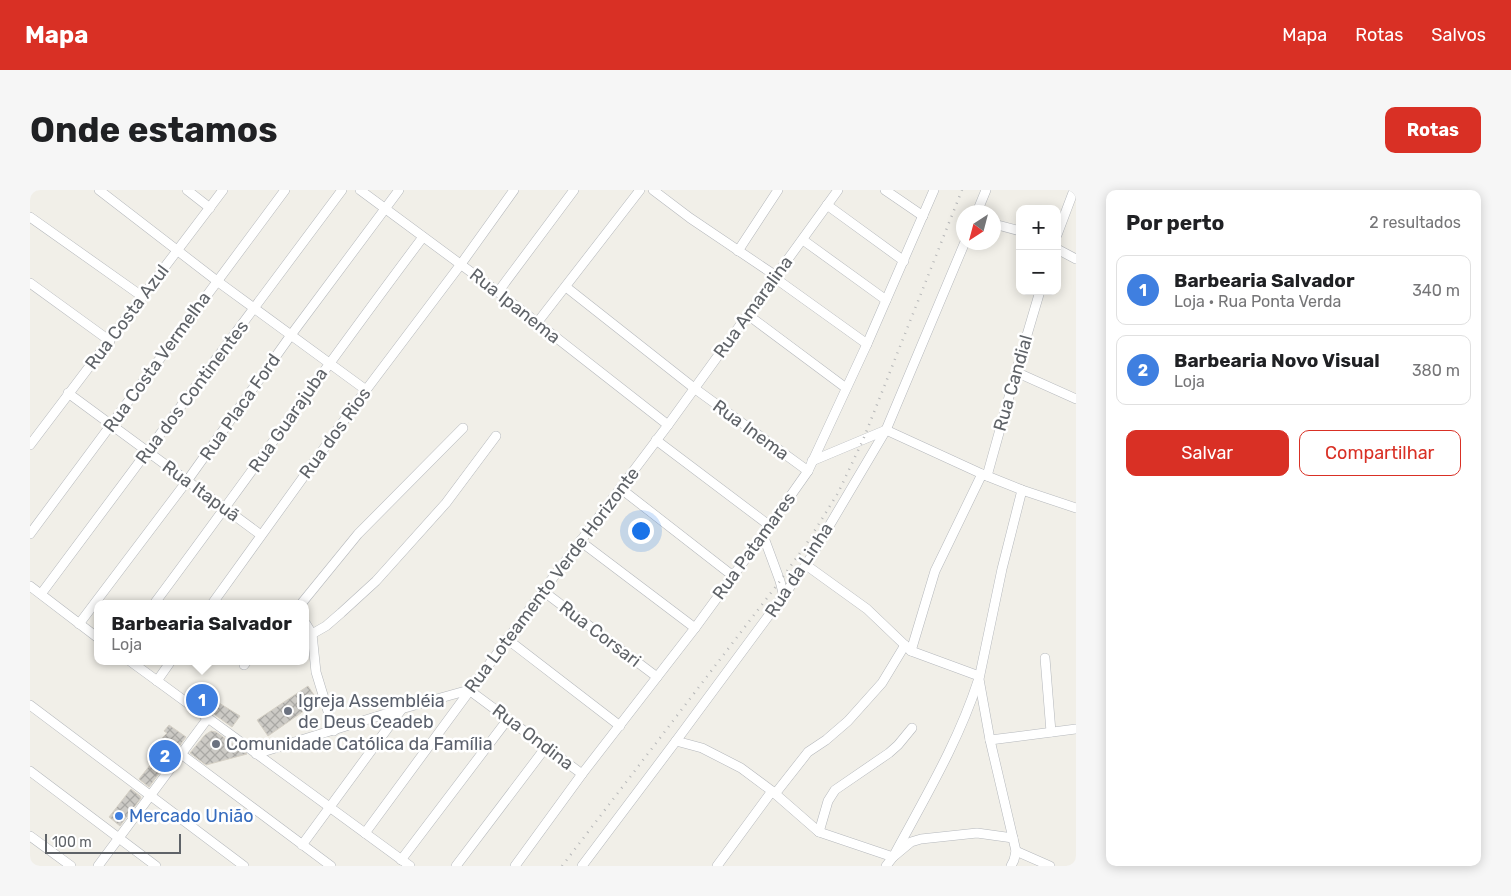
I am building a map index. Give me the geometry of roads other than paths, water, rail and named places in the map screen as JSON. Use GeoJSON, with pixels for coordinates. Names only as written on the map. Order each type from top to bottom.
{"type":"FeatureCollection","features":[{"type":"Feature","properties":{"kind":"street"},"geometry":{"type":"LineString","coordinates":[[99,190],[254,309],[366,390]]}},
{"type":"Feature","properties":{"kind":"street"},"geometry":{"type":"LineString","coordinates":[[187,190],[210,208]]}},
{"type":"Feature","properties":{"kind":"street","name":"Rua Costa Azul"},"geometry":{"type":"LineString","coordinates":[[30,445],[223,190]]}},
{"type":"Feature","properties":{"kind":"street","name":"Rua Costa Vermelha"},"geometry":{"type":"LineString","coordinates":[[30,534],[285,190]]}},
{"type":"Feature","properties":{"kind":"street","name":"Rua dos Continentes"},"geometry":{"type":"LineString","coordinates":[[41,594],[342,190]]}},
{"type":"Feature","properties":{"kind":"street","name":"Rua Ipanema"},"geometry":{"type":"LineString","coordinates":[[360,190],[498,292],[668,425]]}},
{"type":"Feature","properties":{"kind":"street","name":"Rua Placa Ford"},"geometry":{"type":"LineString","coordinates":[[97,600],[187,481],[291,335],[399,190]]}},
{"type":"Feature","properties":{"kind":"street","name":"Rua dos Rios"},"geometry":{"type":"LineString","coordinates":[[215,600],[366,390],[514,190]]}},
{"type":"Feature","properties":{"kind":"street"},"geometry":{"type":"LineString","coordinates":[[498,292],[574,190]]}},
{"type":"Feature","properties":{"kind":"street"},"geometry":{"type":"LineString","coordinates":[[537,323],[640,190]]}},
{"type":"Feature","properties":{"kind":"street"},"geometry":{"type":"LineString","coordinates":[[653,190],[867,344]]}},
{"type":"Feature","properties":{"kind":"street"},"geometry":{"type":"LineString","coordinates":[[738,251],[778,190]]}},
{"type":"Feature","properties":{"kind":"street","name":"Rua Amaralina"},"geometry":{"type":"LineString","coordinates":[[668,425],[838,190]]}},
{"type":"Feature","properties":{"kind":"street"},"geometry":{"type":"LineString","coordinates":[[885,190],[923,216]]}},
{"type":"Feature","properties":{"kind":"street","name":"Rua Patamares"},"geometry":{"type":"LineString","coordinates":[[515,866],[582,774],[695,628],[808,471],[867,344],[934,190]]}},
{"type":"Feature","properties":{"kind":"street"},"geometry":{"type":"LineString","coordinates":[[980,205],[986,190]]}},
{"type":"Feature","properties":{"kind":"street"},"geometry":{"type":"LineString","coordinates":[[1061,224],[1074,190]]}},
{"type":"Feature","properties":{"kind":"street"},"geometry":{"type":"LineString","coordinates":[[827,205],[904,261]]}},
{"type":"Feature","properties":{"kind":"street"},"geometry":{"type":"LineString","coordinates":[[30,217],[143,297]]}},
{"type":"Feature","properties":{"kind":"street"},"geometry":{"type":"LineString","coordinates":[[1001,226],[1016,231]]}},
{"type":"Feature","properties":{"kind":"street","name":"Rua Guarajuba"},"geometry":{"type":"LineString","coordinates":[[157,600],[423,236]]}},
{"type":"Feature","properties":{"kind":"street"},"geometry":{"type":"LineString","coordinates":[[803,240],[886,300]]}},
{"type":"Feature","properties":{"kind":"street","name":"Rua da Linha"},"geometry":{"type":"LineString","coordinates":[[582,866],[806,565],[886,430],[962,250]]}},
{"type":"Feature","properties":{"kind":"street"},"geometry":{"type":"LineString","coordinates":[[1059,250],[1076,259]]}},
{"type":"Feature","properties":{"kind":"street"},"geometry":{"type":"LineString","coordinates":[[30,283],[110,340]]}},
{"type":"Feature","properties":{"kind":"street","name":"Rua Inema"},"geometry":{"type":"LineString","coordinates":[[566,287],[694,388],[808,471]]}},
{"type":"Feature","properties":{"kind":"street","name":"Rua Candial"},"geometry":{"type":"LineString","coordinates":[[717,866],[808,752],[848,722],[882,683],[908,648],[935,571],[985,475],[1039,295]]}},
{"type":"Feature","properties":{"kind":"street"},"geometry":{"type":"LineString","coordinates":[[748,315],[846,388]]}},
{"type":"Feature","properties":{"kind":"street"},"geometry":{"type":"LineString","coordinates":[[1016,372],[1076,399]]}},
{"type":"Feature","properties":{"kind":"street","name":"Rua Itapuã"},"geometry":{"type":"LineString","coordinates":[[68,393],[261,536]]}},
{"type":"Feature","properties":{"kind":"street","name":"Rua Loteamento Verde Horizonte"},"geometry":{"type":"LineString","coordinates":[[365,833],[507,639],[668,425]]}},
{"type":"Feature","properties":{"kind":"street"},"geometry":{"type":"LineString","coordinates":[[304,600],[358,534],[463,428]]}},
{"type":"Feature","properties":{"kind":"street"},"geometry":{"type":"LineString","coordinates":[[812,461],[886,430],[985,475],[1076,508]]}},
{"type":"Feature","properties":{"kind":"street"},"geometry":{"type":"LineString","coordinates":[[312,634],[342,613],[376,581],[446,503],[496,436]]}},
{"type":"Feature","properties":{"kind":"street"},"geometry":{"type":"LineString","coordinates":[[656,440],[770,526]]}},
{"type":"Feature","properties":{"kind":"street"},"geometry":{"type":"LineString","coordinates":[[620,488],[733,576]]}},
{"type":"Feature","properties":{"kind":"street"},"geometry":{"type":"LineString","coordinates":[[886,866],[945,760],[965,718],[979,677],[1002,569],[1022,490]]}},
{"type":"Feature","properties":{"kind":"street"},"geometry":{"type":"LineString","coordinates":[[763,535],[784,597]]}},
{"type":"Feature","properties":{"kind":"street"},"geometry":{"type":"LineString","coordinates":[[580,541],[695,628]]}},
{"type":"Feature","properties":{"kind":"street"},"geometry":{"type":"LineString","coordinates":[[806,565],[867,609],[908,648],[979,677]]}},
{"type":"Feature","properties":{"kind":"street"},"geometry":{"type":"LineString","coordinates":[[30,586],[94,635]]}},
{"type":"Feature","properties":{"kind":"street","name":"Rua Corsari"},"geometry":{"type":"LineString","coordinates":[[543,591],[657,677]]}},
{"type":"Feature","properties":{"kind":"street","name":"Rua Placa Ford"},"geometry":{"type":"LineString","coordinates":[[79,624],[94,604]]}},
{"type":"Feature","properties":{"kind":"street"},"geometry":{"type":"LineString","coordinates":[[309,629],[312,634],[316,672],[334,731]]}},
{"type":"Feature","properties":{"kind":"street"},"geometry":{"type":"LineString","coordinates":[[507,639],[620,726]]}},
{"type":"Feature","properties":{"kind":"street"},"geometry":{"type":"LineString","coordinates":[[1045,658],[1051,732]]}},
{"type":"Feature","properties":{"kind":"street"},"geometry":{"type":"LineString","coordinates":[[135,665],[410,866]]}},
{"type":"Feature","properties":{"kind":"street"},"geometry":{"type":"LineString","coordinates":[[157,681],[168,665]]}},
{"type":"Feature","properties":{"kind":"street"},"geometry":{"type":"LineString","coordinates":[[979,677],[990,740],[1016,851],[1011,866]]}},
{"type":"Feature","properties":{"kind":"street"},"geometry":{"type":"LineString","coordinates":[[256,754],[401,709],[470,690]]}},
{"type":"Feature","properties":{"kind":"street","name":"Rua Ondina"},"geometry":{"type":"LineString","coordinates":[[470,690],[582,774]]}},
{"type":"Feature","properties":{"kind":"street"},"geometry":{"type":"LineString","coordinates":[[30,705],[244,866]]}},
{"type":"Feature","properties":{"kind":"street"},"geometry":{"type":"LineString","coordinates":[[302,845],[401,709]]}},
{"type":"Feature","properties":{"kind":"street"},"geometry":{"type":"LineString","coordinates":[[98,866],[208,718]]}},
{"type":"Feature","properties":{"kind":"street"},"geometry":{"type":"LineString","coordinates":[[401,860],[508,719]]}},
{"type":"Feature","properties":{"kind":"street"},"geometry":{"type":"LineString","coordinates":[[820,832],[828,800],[835,790],[889,753],[912,728]]}},
{"type":"Feature","properties":{"kind":"street"},"geometry":{"type":"LineString","coordinates":[[990,740],[1076,729]]}},
{"type":"Feature","properties":{"kind":"street"},"geometry":{"type":"LineString","coordinates":[[676,742],[702,748],[741,768],[820,832],[893,856]]}},
{"type":"Feature","properties":{"kind":"street"},"geometry":{"type":"LineString","coordinates":[[456,866],[546,747]]}},
{"type":"Feature","properties":{"kind":"street"},"geometry":{"type":"LineString","coordinates":[[181,754],[331,866]]}},
{"type":"Feature","properties":{"kind":"street"},"geometry":{"type":"LineString","coordinates":[[30,771],[156,866]]}},
{"type":"Feature","properties":{"kind":"street"},"geometry":{"type":"LineString","coordinates":[[893,856],[911,842],[921,839],[972,833],[1013,838]]}},
{"type":"Feature","properties":{"kind":"street"},"geometry":{"type":"LineString","coordinates":[[30,836],[71,866]]}},
{"type":"Feature","properties":{"kind":"street"},"geometry":{"type":"LineString","coordinates":[[1016,851],[1050,866]]}},
{"type":"Feature","properties":{"kind":"railway"},"geometry":{"type":"LineString","coordinates":[[562,866],[780,581],[807,543],[838,493],[863,440],[962,190]]}},
{"type":"Feature","properties":{"kind":"place","name":"Barbearia Salvador"},"geometry":{"type":"Point","coordinates":[202,700]}},
{"type":"Feature","properties":{"kind":"place","name":"Igreja Assembléia de Deus Ceadeb"},"geometry":{"type":"Point","coordinates":[288,711]}},
{"type":"Feature","properties":{"kind":"place","name":"Comunidade Católica da Família"},"geometry":{"type":"Point","coordinates":[216,744]}},
{"type":"Feature","properties":{"kind":"place","name":"Barbearia Novo Visual"},"geometry":{"type":"Point","coordinates":[165,756]}},
{"type":"Feature","properties":{"kind":"place","name":"Mercado União"},"geometry":{"type":"Point","coordinates":[119,816]}}]}
